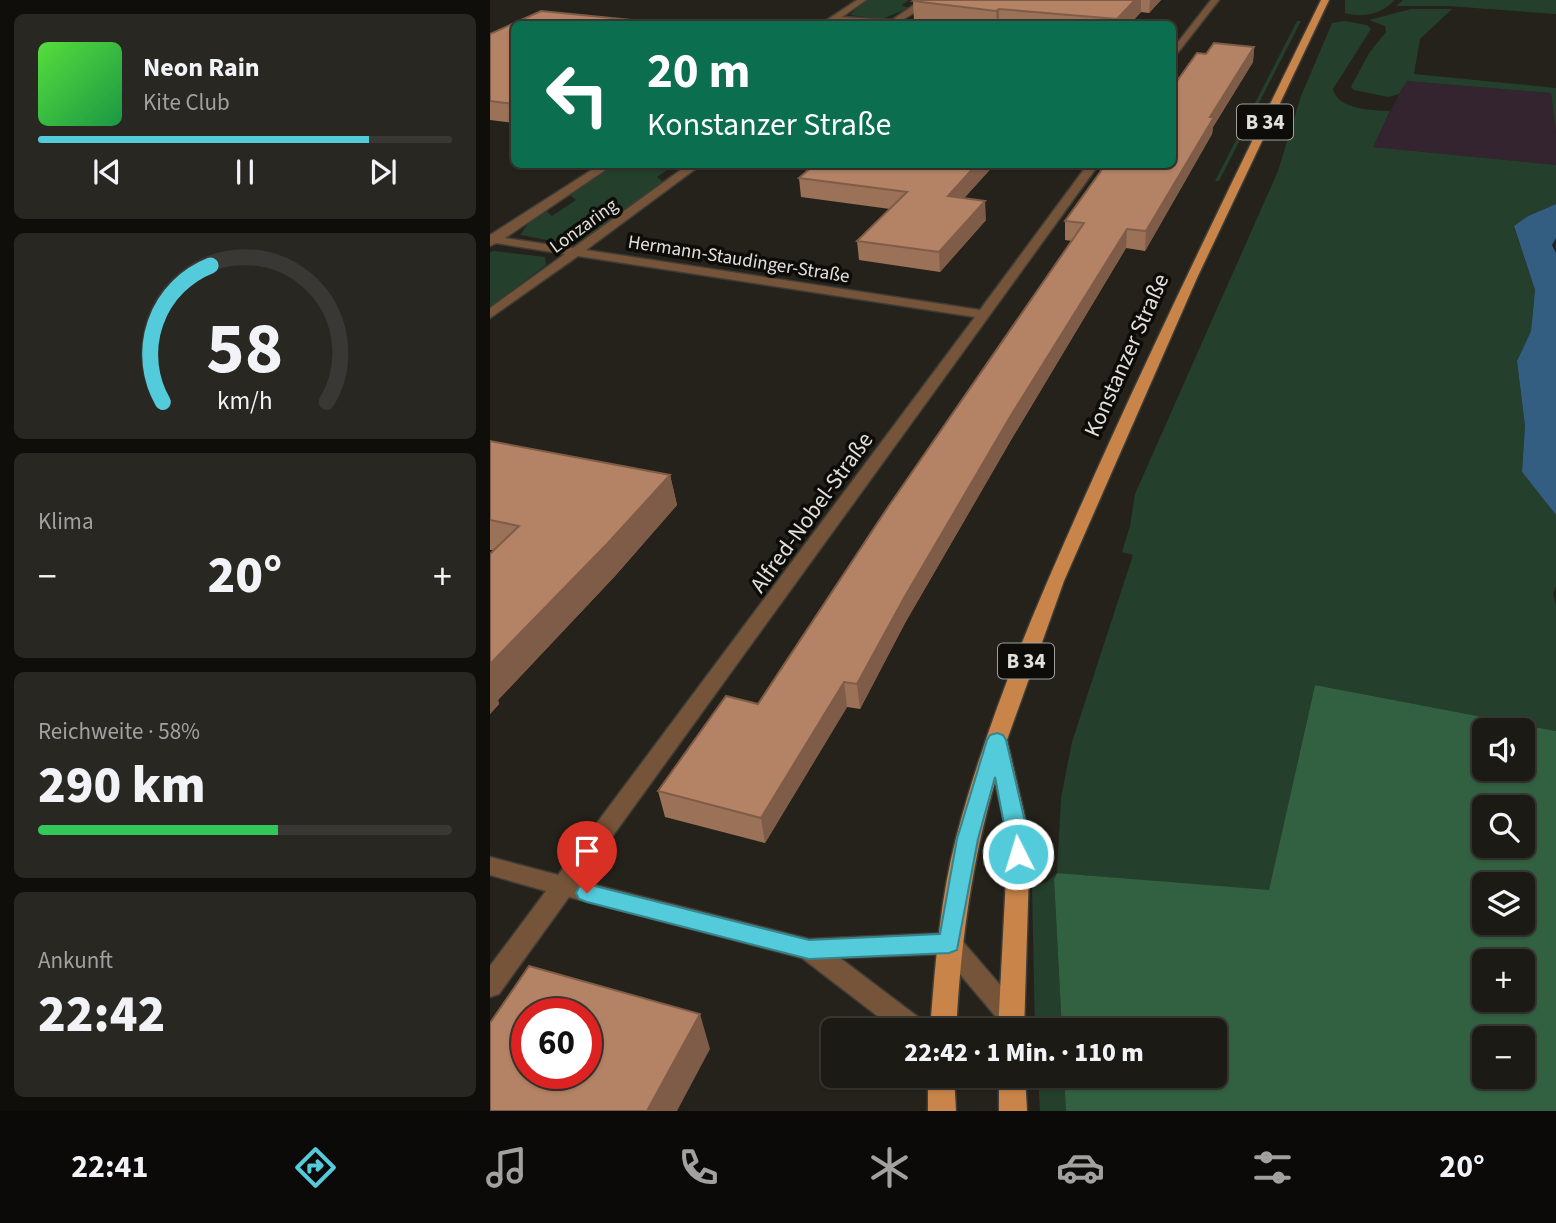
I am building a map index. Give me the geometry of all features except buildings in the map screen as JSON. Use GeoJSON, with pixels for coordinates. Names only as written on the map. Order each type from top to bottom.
{"type":"FeatureCollection","features":[{"type":"Feature","properties":{"kind":"main road","name":"Konstanzer Straße"},"geometry":{"type":"LineString","coordinates":[[944,1018],[949,943],[968,839],[997,740],[1055,581],[1191,278],[1325,0]]}},
{"type":"Feature","properties":{"kind":"main road"},"geometry":{"type":"LineString","coordinates":[[997,740],[1019,839],[1011,1018]]}},
{"type":"Feature","properties":{"kind":"main road"},"geometry":{"type":"LineString","coordinates":[[941,1088],[942,1111]]}},
{"type":"Feature","properties":{"kind":"main road"},"geometry":{"type":"LineString","coordinates":[[1012,1088],[1013,1111]]}},
{"type":"Feature","properties":{"kind":"street"},"geometry":{"type":"LineString","coordinates":[[830,21],[862,0]]}},
{"type":"Feature","properties":{"kind":"street"},"geometry":{"type":"LineString","coordinates":[[897,21],[926,0]]}},
{"type":"Feature","properties":{"kind":"street"},"geometry":{"type":"LineString","coordinates":[[1176,52],[1214,0]]}},
{"type":"Feature","properties":{"kind":"street"},"geometry":{"type":"LineString","coordinates":[[836,18],[855,21]]}},
{"type":"Feature","properties":{"kind":"street","name":"Lonzaring"},"geometry":{"type":"LineString","coordinates":[[491,240],[603,168]]}},
{"type":"Feature","properties":{"kind":"street","name":"Lonzaring"},"geometry":{"type":"LineString","coordinates":[[490,314],[692,168]]}},
{"type":"Feature","properties":{"kind":"street","name":"Alfred-Nobel-Straße"},"geometry":{"type":"LineString","coordinates":[[490,986],[1091,168]]}},
{"type":"Feature","properties":{"kind":"street","name":"Hermann-Staudinger-Straße"},"geometry":{"type":"LineString","coordinates":[[491,240],[983,314]]}},
{"type":"Feature","properties":{"kind":"street"},"geometry":{"type":"LineString","coordinates":[[490,866],[809,949],[949,943],[1007,1018]]}},
{"type":"Feature","properties":{"kind":"street"},"geometry":{"type":"LineString","coordinates":[[809,949],[900,1018]]}},
{"type":"Feature","properties":{"kind":"shaded area"},"geometry":{"type":"Polygon","coordinates":[[[1406,81],[1551,93],[1556,132],[1556,165],[1372,147],[1406,81]]]}},
{"type":"Feature","properties":{"kind":"green space"},"geometry":{"type":"Polygon","coordinates":[[[866,0],[909,0],[902,5],[909,8],[882,19],[850,15],[866,0]]]}},
{"type":"Feature","properties":{"kind":"green space"},"geometry":{"type":"Polygon","coordinates":[[[1345,0],[1395,0],[1378,12],[1359,15],[1345,13],[1345,0]]]}},
{"type":"Feature","properties":{"kind":"green space"},"geometry":{"type":"Polygon","coordinates":[[[1403,0],[1556,0],[1556,14],[1448,6],[1396,6],[1403,0]]]}},
{"type":"Feature","properties":{"kind":"green space"},"geometry":{"type":"Polygon","coordinates":[[[1411,9],[1452,9],[1420,39],[1414,74],[1556,88],[1556,132],[1551,93],[1407,81],[1399,94],[1388,97],[1354,90],[1351,87],[1369,53],[1386,32],[1385,26],[1369,20],[1411,9]]]}},
{"type":"Feature","properties":{"kind":"green space"},"geometry":{"type":"Polygon","coordinates":[[[1297,21],[1301,21],[1219,181],[1215,181],[1297,21]]]}},
{"type":"Feature","properties":{"kind":"green space"},"geometry":{"type":"Polygon","coordinates":[[[1345,21],[1367,25],[1371,29],[1333,89],[1336,96],[1348,105],[1390,111],[1373,147],[1556,165],[1556,204],[1528,216],[1514,227],[1535,290],[1531,331],[1517,361],[1525,426],[1522,472],[1556,515],[1556,586],[1553,594],[1556,605],[1556,731],[1535,727],[1535,718],[1488,718],[1315,685],[1269,891],[1057,873],[1061,798],[1072,742],[1133,555],[1122,552],[1130,526],[1135,494],[1278,171],[1301,96],[1332,23],[1345,21]]]}},
{"type":"Feature","properties":{"kind":"green space"},"geometry":{"type":"Polygon","coordinates":[[[609,168],[670,168],[657,177],[665,183],[593,234],[568,242],[520,235],[529,223],[545,210],[552,216],[576,200],[569,194],[609,168]]]}},
{"type":"Feature","properties":{"kind":"green space"},"geometry":{"type":"Polygon","coordinates":[[[490,252],[545,257],[546,265],[490,307],[490,252]]]}},
{"type":"Feature","properties":{"kind":"green space"},"geometry":{"type":"Polygon","coordinates":[[[1315,685],[1488,718],[1472,718],[1472,781],[1535,781],[1535,727],[1556,731],[1556,1111],[1066,1111],[1065,1088],[1227,1088],[1227,1018],[1061,1018],[1054,879],[1057,873],[1269,890],[1315,685]]]}},
{"type":"Feature","properties":{"kind":"green space"},"geometry":{"type":"Polygon","coordinates":[[[1057,873],[1054,879],[1061,1018],[1035,1018],[1032,887],[1047,882],[1057,873]]]}},
{"type":"Feature","properties":{"kind":"green space"},"geometry":{"type":"Polygon","coordinates":[[[1039,1088],[1065,1088],[1066,1111],[1040,1111],[1039,1088]]]}},
{"type":"Feature","properties":{"kind":"water"},"geometry":{"type":"Polygon","coordinates":[[[1556,204],[1556,238],[1552,245],[1556,253],[1556,515],[1522,472],[1525,426],[1517,361],[1531,331],[1535,290],[1514,226],[1528,216],[1556,204]]]}},
{"type":"Feature","properties":{"kind":"route"},"geometry":{"type":"LineString","coordinates":[[587,893],[809,949],[949,943],[968,839],[997,740],[1019,839],[1018,854]]}}]}
